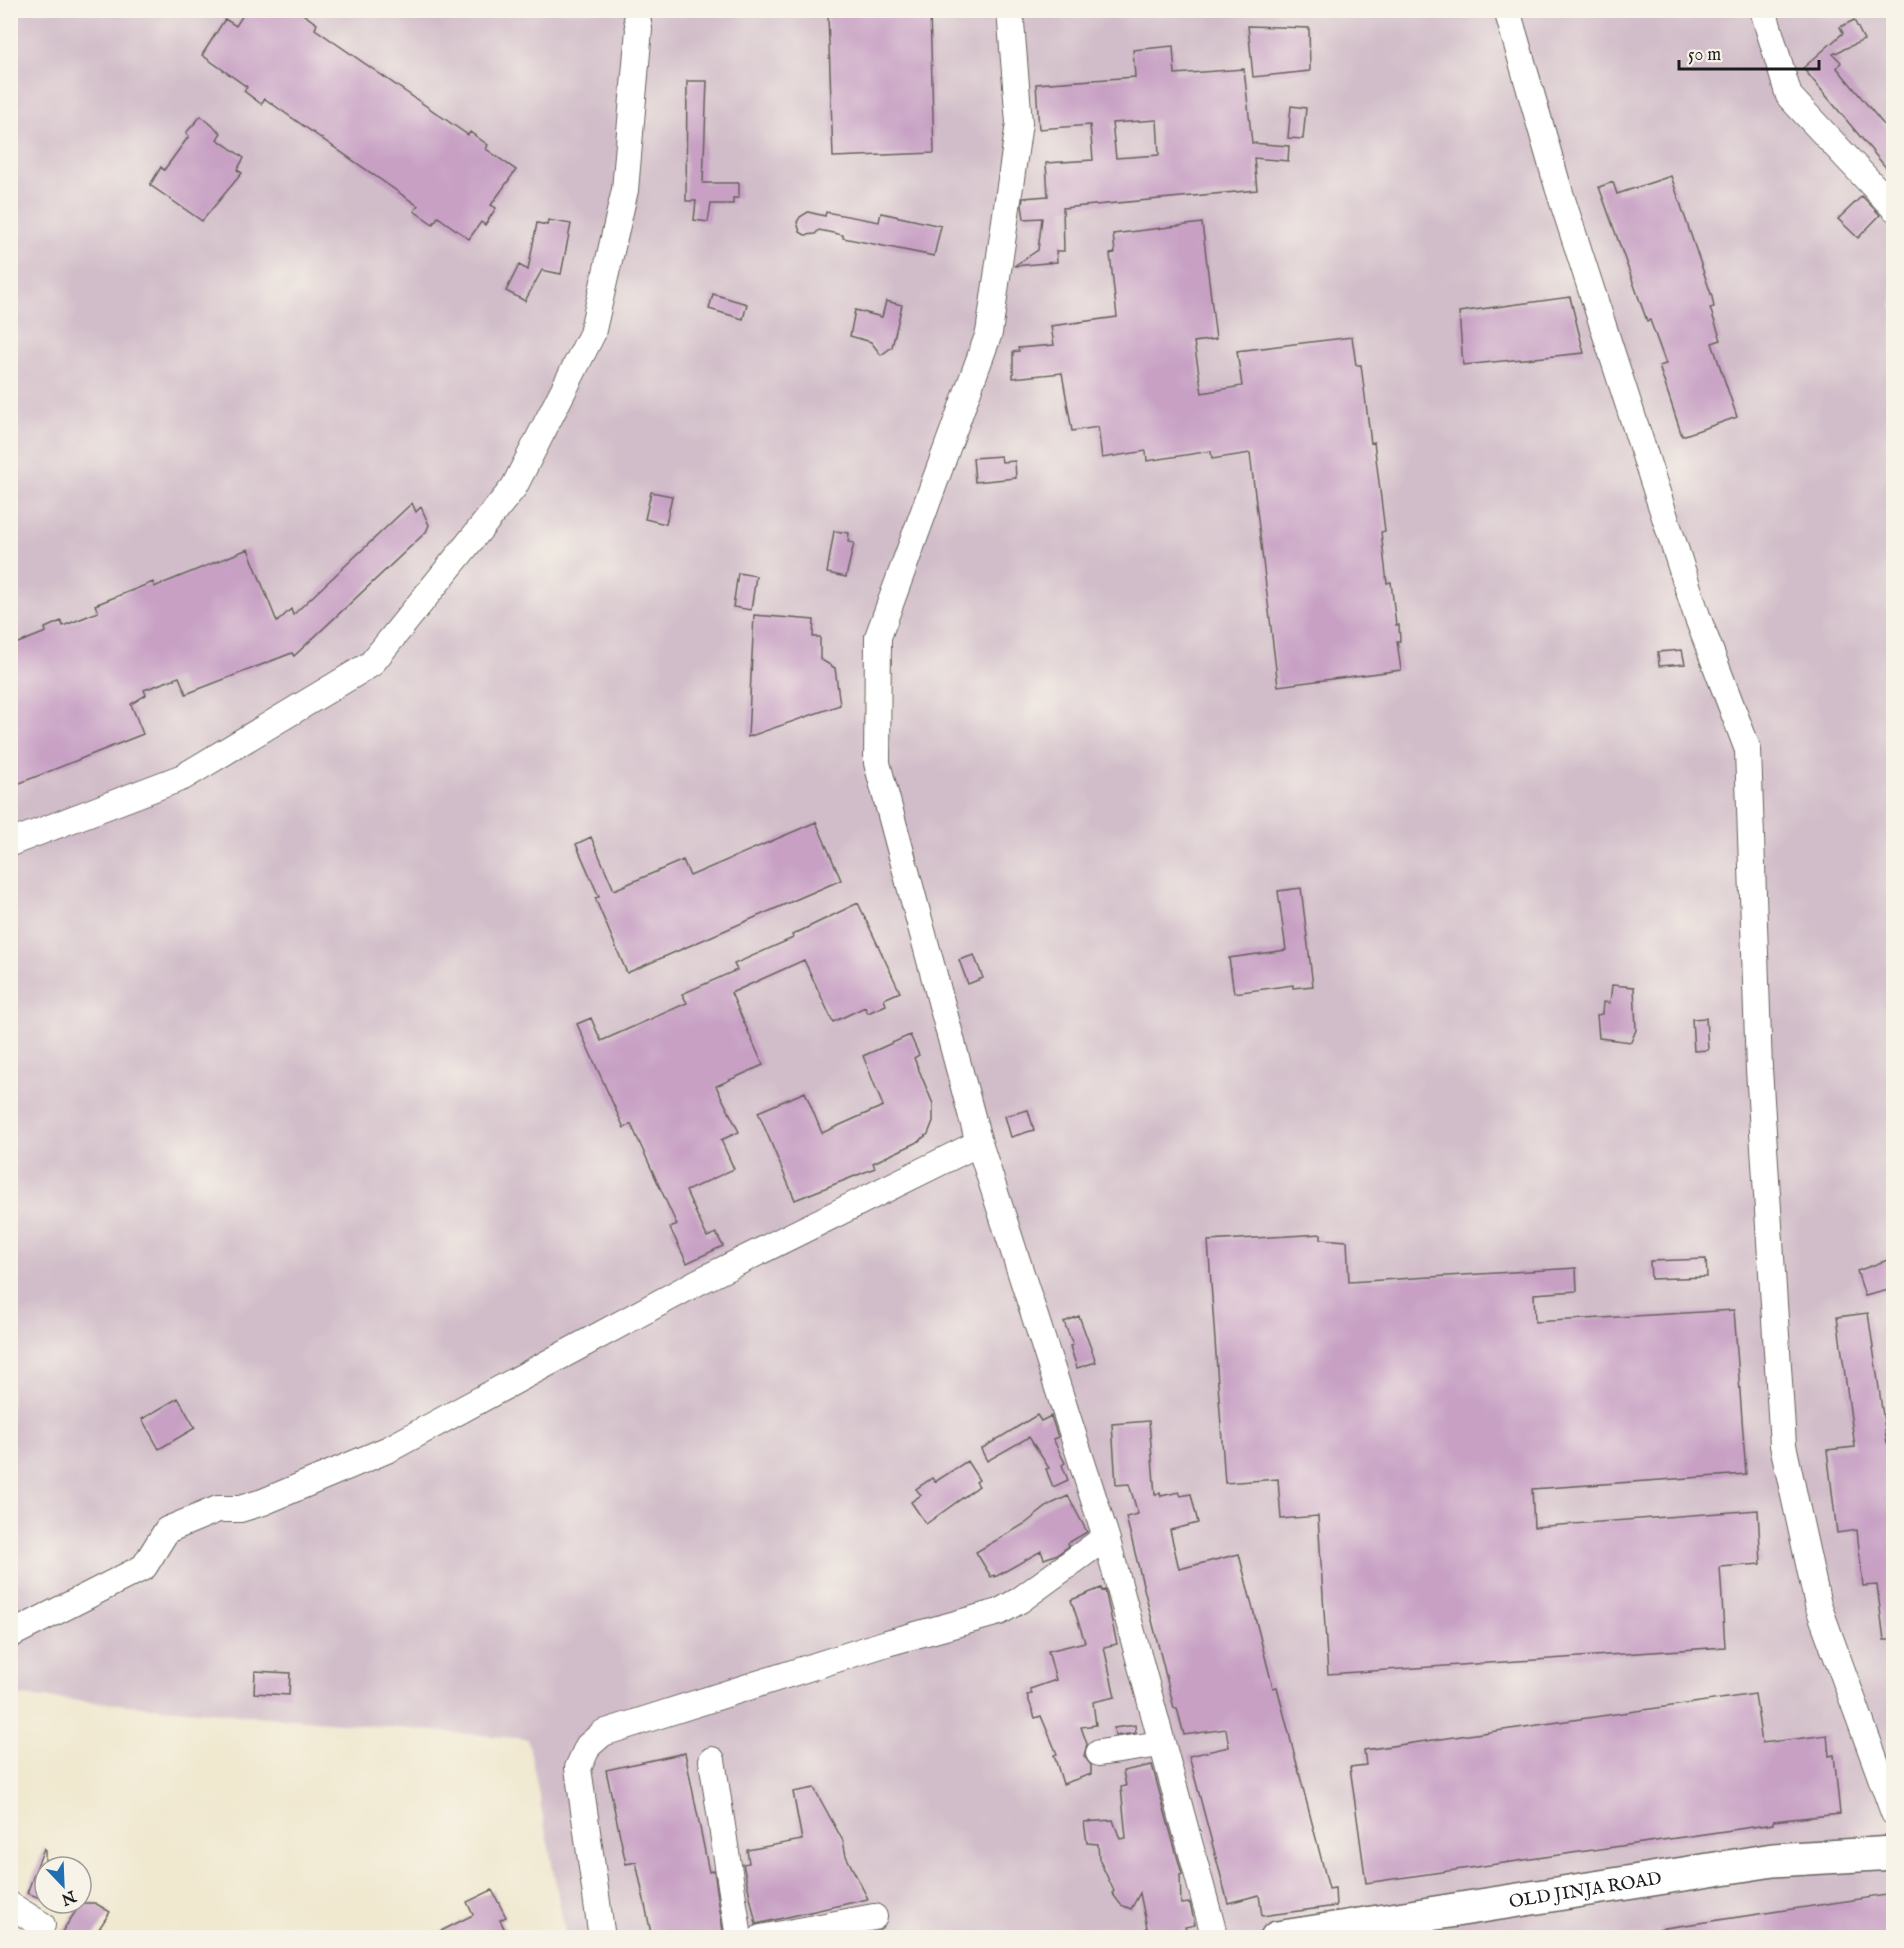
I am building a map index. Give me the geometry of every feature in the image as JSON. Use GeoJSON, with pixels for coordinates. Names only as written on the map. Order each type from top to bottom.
{"type":"FeatureCollection","features":[{"type":"Feature","properties":{"kind":"main road","name":"OLD JINJA ROAD"},"geometry":{"type":"LineString","coordinates":[[1277,1938],[1773,1860],[1893,1853]]}},
{"type":"Feature","properties":{"kind":"street"},"geometry":{"type":"LineString","coordinates":[[10,843],[183,777],[371,664],[514,487],[592,334],[625,190],[639,29],[636,10]]}},
{"type":"Feature","properties":{"kind":"street"},"geometry":{"type":"LineString","coordinates":[[1010,10],[1019,123],[989,333],[878,637],[877,763],[979,1143],[1106,1537],[1215,1938]]}},
{"type":"Feature","properties":{"kind":"street"},"geometry":{"type":"LineString","coordinates":[[1507,10],[1558,188],[1693,604],[1748,750],[1759,1070],[1783,1444],[1818,1605],[1893,1813]]}},
{"type":"Feature","properties":{"kind":"street"},"geometry":{"type":"LineString","coordinates":[[1763,10],[1789,96],[1893,207]]}},
{"type":"Feature","properties":{"kind":"street"},"geometry":{"type":"LineString","coordinates":[[10,1635],[144,1567],[167,1530],[218,1509],[240,1509],[262,1502],[389,1449],[698,1282],[979,1143]]}},
{"type":"Feature","properties":{"kind":"street"},"geometry":{"type":"LineString","coordinates":[[602,1938],[578,1768],[588,1746],[603,1733],[887,1643],[999,1612],[1020,1600],[1106,1537]]}},
{"type":"Feature","properties":{"kind":"street"},"geometry":{"type":"LineString","coordinates":[[1099,1753],[1161,1744]]}},
{"type":"Feature","properties":{"kind":"street"},"geometry":{"type":"LineString","coordinates":[[712,1760],[739,1938]]}},
{"type":"Feature","properties":{"kind":"street"},"geometry":{"type":"LineString","coordinates":[[10,1905],[42,1924]]}},
{"type":"Feature","properties":{"kind":"street"},"geometry":{"type":"LineString","coordinates":[[761,1938],[874,1917]]}},
{"type":"Feature","properties":{"kind":"shaded area"},"geometry":{"type":"Polygon","coordinates":[[[10,11],[1893,11],[1893,1937],[566,1937],[528,1739],[11,1695],[10,11]]]}},
{"type":"Feature","properties":{"kind":"building"},"geometry":{"type":"Polygon","coordinates":[[[246,10],[297,10],[317,24],[315,29],[468,135],[470,132],[488,145],[486,149],[516,170],[491,205],[496,208],[485,225],[481,222],[469,239],[438,217],[433,224],[414,211],[418,206],[265,99],[261,104],[244,91],[247,87],[202,55],[225,19],[236,26],[246,10]]]}},
{"type":"Feature","properties":{"kind":"building"},"geometry":{"type":"Polygon","coordinates":[[[930,12],[934,153],[833,157],[828,15],[930,12]]]}},
{"type":"Feature","properties":{"kind":"building"},"geometry":{"type":"Polygon","coordinates":[[[1854,20],[1864,40],[1833,54],[1841,62],[1837,68],[1893,136],[1893,176],[1803,68],[1843,33],[1840,27],[1854,20]]]}},
{"type":"Feature","properties":{"kind":"building"},"geometry":{"type":"Polygon","coordinates":[[[1248,26],[1309,28],[1310,71],[1253,77],[1248,26]]]}},
{"type":"Feature","properties":{"kind":"building"},"geometry":{"type":"Polygon","coordinates":[[[1173,46],[1175,74],[1244,69],[1252,143],[1289,146],[1288,161],[1254,158],[1257,190],[1063,208],[1064,251],[1056,251],[1057,262],[1014,266],[1038,250],[1042,218],[1024,219],[1022,205],[1023,198],[1048,196],[1046,163],[1093,160],[1090,125],[1039,129],[1036,84],[1135,77],[1133,50],[1173,46]],[[1157,120],[1112,123],[1116,158],[1159,155],[1157,120]]]}},
{"type":"Feature","properties":{"kind":"building"},"geometry":{"type":"Polygon","coordinates":[[[687,81],[707,81],[703,183],[739,183],[739,198],[733,198],[733,204],[711,204],[708,222],[694,220],[696,201],[686,201],[687,81]]]}},
{"type":"Feature","properties":{"kind":"building"},"geometry":{"type":"Polygon","coordinates":[[[1291,106],[1306,108],[1303,139],[1288,138],[1291,106]]]}},
{"type":"Feature","properties":{"kind":"building"},"geometry":{"type":"Polygon","coordinates":[[[201,116],[221,133],[217,139],[244,158],[237,170],[242,173],[202,221],[150,185],[161,167],[164,170],[189,136],[186,133],[201,116]]]}},
{"type":"Feature","properties":{"kind":"building"},"geometry":{"type":"Polygon","coordinates":[[[1671,176],[1712,297],[1714,307],[1710,308],[1721,340],[1712,343],[1737,417],[1682,436],[1659,366],[1666,364],[1650,320],[1647,321],[1599,187],[1613,182],[1617,194],[1671,176]]]}},
{"type":"Feature","properties":{"kind":"building"},"geometry":{"type":"Polygon","coordinates":[[[1862,196],[1880,215],[1858,238],[1838,219],[1862,196]]]}},
{"type":"Feature","properties":{"kind":"building"},"geometry":{"type":"Polygon","coordinates":[[[808,212],[825,216],[826,212],[879,222],[881,213],[941,226],[934,256],[843,238],[843,235],[819,230],[815,234],[805,235],[800,232],[797,222],[808,212]]]}},
{"type":"Feature","properties":{"kind":"building"},"geometry":{"type":"Polygon","coordinates":[[[548,220],[571,224],[561,274],[542,270],[525,301],[506,291],[519,265],[528,270],[537,223],[547,225],[548,220]]]}},
{"type":"Feature","properties":{"kind":"building"},"geometry":{"type":"Polygon","coordinates":[[[1202,223],[1216,339],[1194,342],[1202,393],[1242,386],[1237,351],[1352,337],[1356,365],[1361,365],[1371,443],[1374,442],[1385,531],[1381,532],[1387,583],[1391,582],[1396,625],[1399,625],[1400,641],[1397,641],[1401,670],[1278,686],[1250,453],[1212,459],[1211,451],[1147,461],[1146,451],[1102,458],[1098,427],[1072,431],[1062,373],[1013,378],[1013,352],[1019,351],[1018,348],[1054,345],[1051,326],[1117,317],[1110,254],[1115,253],[1113,234],[1202,223]]]}},
{"type":"Feature","properties":{"kind":"building"},"geometry":{"type":"Polygon","coordinates":[[[713,294],[747,304],[743,319],[709,309],[713,294]]]}},
{"type":"Feature","properties":{"kind":"building"},"geometry":{"type":"Polygon","coordinates":[[[1570,297],[1584,353],[1463,365],[1459,312],[1570,297]]]}},
{"type":"Feature","properties":{"kind":"building"},"geometry":{"type":"Polygon","coordinates":[[[886,301],[902,305],[892,347],[881,355],[871,342],[850,336],[855,310],[882,317],[886,301]]]}},
{"type":"Feature","properties":{"kind":"building"},"geometry":{"type":"Polygon","coordinates":[[[1001,456],[1002,462],[1015,461],[1016,478],[975,482],[973,458],[1001,456]]]}},
{"type":"Feature","properties":{"kind":"building"},"geometry":{"type":"Polygon","coordinates":[[[651,492],[672,496],[666,524],[645,519],[651,492]]]}},
{"type":"Feature","properties":{"kind":"building"},"geometry":{"type":"Polygon","coordinates":[[[412,503],[416,512],[421,507],[429,525],[426,532],[294,656],[292,653],[186,694],[179,677],[144,690],[146,695],[131,704],[143,734],[10,787],[10,646],[46,632],[45,628],[61,621],[63,626],[98,612],[95,605],[153,582],[154,587],[248,549],[277,622],[291,609],[293,615],[412,503]]]}},
{"type":"Feature","properties":{"kind":"building"},"geometry":{"type":"Polygon","coordinates":[[[834,531],[849,533],[848,542],[854,543],[846,577],[827,573],[834,531]]]}},
{"type":"Feature","properties":{"kind":"building"},"geometry":{"type":"Polygon","coordinates":[[[738,573],[756,576],[751,610],[733,607],[738,573]]]}},
{"type":"Feature","properties":{"kind":"building"},"geometry":{"type":"Polygon","coordinates":[[[754,615],[814,620],[813,637],[820,637],[820,659],[835,668],[840,705],[748,737],[754,615]]]}},
{"type":"Feature","properties":{"kind":"building"},"geometry":{"type":"Polygon","coordinates":[[[1682,650],[1685,664],[1659,666],[1658,652],[1682,650]]]}},
{"type":"Feature","properties":{"kind":"building"},"geometry":{"type":"Polygon","coordinates":[[[816,822],[841,880],[627,973],[595,898],[599,897],[576,844],[591,837],[614,890],[683,860],[690,876],[816,822]]]}},
{"type":"Feature","properties":{"kind":"building"},"geometry":{"type":"Polygon","coordinates":[[[1301,888],[1313,986],[1293,988],[1293,985],[1234,993],[1229,958],[1286,950],[1278,891],[1301,888]]]}},
{"type":"Feature","properties":{"kind":"building"},"geometry":{"type":"Polygon","coordinates":[[[858,903],[900,992],[884,999],[886,1005],[868,1013],[865,1007],[833,1022],[804,960],[731,993],[763,1065],[716,1086],[739,1132],[721,1140],[734,1169],[686,1191],[707,1237],[716,1233],[723,1246],[687,1263],[670,1228],[677,1225],[631,1124],[624,1128],[577,1024],[591,1018],[601,1041],[687,1003],[682,994],[737,970],[734,964],[793,938],[792,935],[858,903]]]}},
{"type":"Feature","properties":{"kind":"building"},"geometry":{"type":"Polygon","coordinates":[[[974,955],[983,978],[968,984],[959,960],[974,955]]]}},
{"type":"Feature","properties":{"kind":"building"},"geometry":{"type":"Polygon","coordinates":[[[1612,985],[1634,987],[1636,1030],[1631,1042],[1599,1038],[1597,1015],[1602,1014],[1603,1002],[1610,1003],[1612,985]]]}},
{"type":"Feature","properties":{"kind":"building"},"geometry":{"type":"Polygon","coordinates":[[[1706,1018],[1708,1050],[1694,1051],[1692,1019],[1706,1018]]]}},
{"type":"Feature","properties":{"kind":"building"},"geometry":{"type":"Polygon","coordinates":[[[910,1035],[919,1055],[914,1058],[933,1104],[933,1121],[928,1134],[916,1143],[873,1163],[875,1168],[795,1200],[758,1112],[805,1092],[822,1133],[883,1106],[863,1056],[910,1035]]]}},
{"type":"Feature","properties":{"kind":"building"},"geometry":{"type":"Polygon","coordinates":[[[1028,1110],[1034,1130],[1011,1137],[1005,1116],[1028,1110]]]}},
{"type":"Feature","properties":{"kind":"building"},"geometry":{"type":"Polygon","coordinates":[[[1321,1234],[1321,1239],[1347,1241],[1349,1282],[1576,1268],[1577,1291],[1534,1294],[1535,1322],[1734,1310],[1746,1474],[1532,1489],[1534,1527],[1758,1510],[1761,1564],[1720,1567],[1725,1647],[1328,1674],[1318,1516],[1281,1519],[1278,1479],[1225,1483],[1208,1241],[1321,1234]]]}},
{"type":"Feature","properties":{"kind":"building"},"geometry":{"type":"Polygon","coordinates":[[[1893,1258],[1893,1289],[1865,1296],[1857,1271],[1893,1258]]]}},
{"type":"Feature","properties":{"kind":"building"},"geometry":{"type":"Polygon","coordinates":[[[1706,1259],[1707,1277],[1651,1279],[1650,1261],[1706,1259]]]}},
{"type":"Feature","properties":{"kind":"building"},"geometry":{"type":"Polygon","coordinates":[[[1868,1313],[1887,1443],[1893,1442],[1893,1640],[1884,1640],[1877,1585],[1863,1586],[1857,1530],[1837,1533],[1827,1450],[1855,1447],[1837,1317],[1868,1313]]]}},
{"type":"Feature","properties":{"kind":"building"},"geometry":{"type":"Polygon","coordinates":[[[1079,1316],[1096,1362],[1077,1368],[1070,1346],[1073,1345],[1064,1322],[1079,1316]]]}},
{"type":"Feature","properties":{"kind":"building"},"geometry":{"type":"Polygon","coordinates":[[[178,1398],[195,1428],[159,1449],[142,1419],[178,1398]]]}},
{"type":"Feature","properties":{"kind":"building"},"geometry":{"type":"Polygon","coordinates":[[[1037,1415],[1041,1421],[1051,1416],[1058,1437],[1053,1439],[1065,1463],[1062,1465],[1068,1480],[1053,1487],[1046,1469],[1049,1468],[1029,1437],[987,1461],[981,1449],[1037,1415]]]}},
{"type":"Feature","properties":{"kind":"building"},"geometry":{"type":"Polygon","coordinates":[[[1149,1421],[1155,1495],[1179,1492],[1181,1496],[1191,1494],[1198,1523],[1170,1530],[1179,1569],[1239,1554],[1273,1688],[1277,1687],[1329,1889],[1335,1888],[1336,1906],[1262,1916],[1259,1895],[1228,1903],[1189,1756],[1229,1747],[1226,1729],[1184,1735],[1177,1708],[1174,1708],[1126,1517],[1138,1514],[1129,1484],[1116,1485],[1112,1424],[1149,1421]]]}},
{"type":"Feature","properties":{"kind":"building"},"geometry":{"type":"Polygon","coordinates":[[[967,1461],[979,1480],[976,1482],[979,1486],[926,1524],[911,1502],[921,1495],[916,1489],[932,1478],[935,1482],[967,1461]]]}},
{"type":"Feature","properties":{"kind":"building"},"geometry":{"type":"Polygon","coordinates":[[[1068,1496],[1087,1532],[1068,1543],[1069,1546],[1058,1554],[1044,1559],[1041,1551],[995,1577],[994,1575],[991,1577],[976,1552],[1026,1523],[1049,1505],[1068,1496]]]}},
{"type":"Feature","properties":{"kind":"building"},"geometry":{"type":"Polygon","coordinates":[[[1101,1588],[1102,1591],[1105,1590],[1117,1644],[1104,1647],[1115,1697],[1093,1702],[1096,1725],[1081,1727],[1087,1744],[1084,1756],[1091,1765],[1091,1774],[1063,1784],[1054,1755],[1057,1754],[1041,1716],[1035,1718],[1027,1695],[1032,1694],[1030,1689],[1056,1680],[1048,1651],[1085,1642],[1071,1600],[1101,1588]]]}},
{"type":"Feature","properties":{"kind":"building"},"geometry":{"type":"Polygon","coordinates":[[[255,1671],[290,1673],[289,1695],[254,1693],[255,1671]]]}},
{"type":"Feature","properties":{"kind":"building"},"geometry":{"type":"Polygon","coordinates":[[[1755,1694],[1762,1743],[1827,1735],[1829,1756],[1834,1755],[1840,1814],[1773,1821],[1773,1824],[1366,1883],[1350,1767],[1366,1765],[1364,1750],[1755,1694]]]}},
{"type":"Feature","properties":{"kind":"building"},"geometry":{"type":"Polygon","coordinates":[[[1135,1725],[1136,1733],[1115,1736],[1114,1728],[1135,1725]]]}},
{"type":"Feature","properties":{"kind":"building"},"geometry":{"type":"Polygon","coordinates":[[[685,1753],[709,1872],[714,1870],[724,1938],[652,1938],[636,1862],[626,1864],[606,1770],[685,1753]]]}},
{"type":"Feature","properties":{"kind":"building"},"geometry":{"type":"Polygon","coordinates":[[[1152,1765],[1182,1874],[1180,1875],[1181,1904],[1190,1903],[1195,1925],[1185,1927],[1186,1930],[1149,1938],[1140,1893],[1131,1909],[1121,1905],[1112,1893],[1114,1891],[1099,1859],[1098,1844],[1087,1843],[1084,1822],[1113,1820],[1120,1839],[1126,1838],[1121,1787],[1126,1786],[1123,1771],[1152,1765]]]}},
{"type":"Feature","properties":{"kind":"building"},"geometry":{"type":"Polygon","coordinates":[[[814,1788],[843,1841],[846,1856],[868,1899],[756,1924],[743,1864],[749,1863],[747,1850],[802,1840],[793,1792],[814,1788]]]}},
{"type":"Feature","properties":{"kind":"building"},"geometry":{"type":"Polygon","coordinates":[[[33,1877],[33,1895],[27,1893],[33,1877]]]}},
{"type":"Feature","properties":{"kind":"building"},"geometry":{"type":"Polygon","coordinates":[[[492,1890],[506,1917],[500,1920],[509,1938],[427,1938],[473,1915],[467,1902],[492,1890]]]}},
{"type":"Feature","properties":{"kind":"building"},"geometry":{"type":"Polygon","coordinates":[[[1893,1894],[1893,1938],[1660,1938],[1659,1929],[1893,1894]]]}},
{"type":"Feature","properties":{"kind":"building"},"geometry":{"type":"Polygon","coordinates":[[[93,1903],[110,1912],[93,1938],[58,1938],[73,1915],[93,1915],[93,1903]]]}}]}
